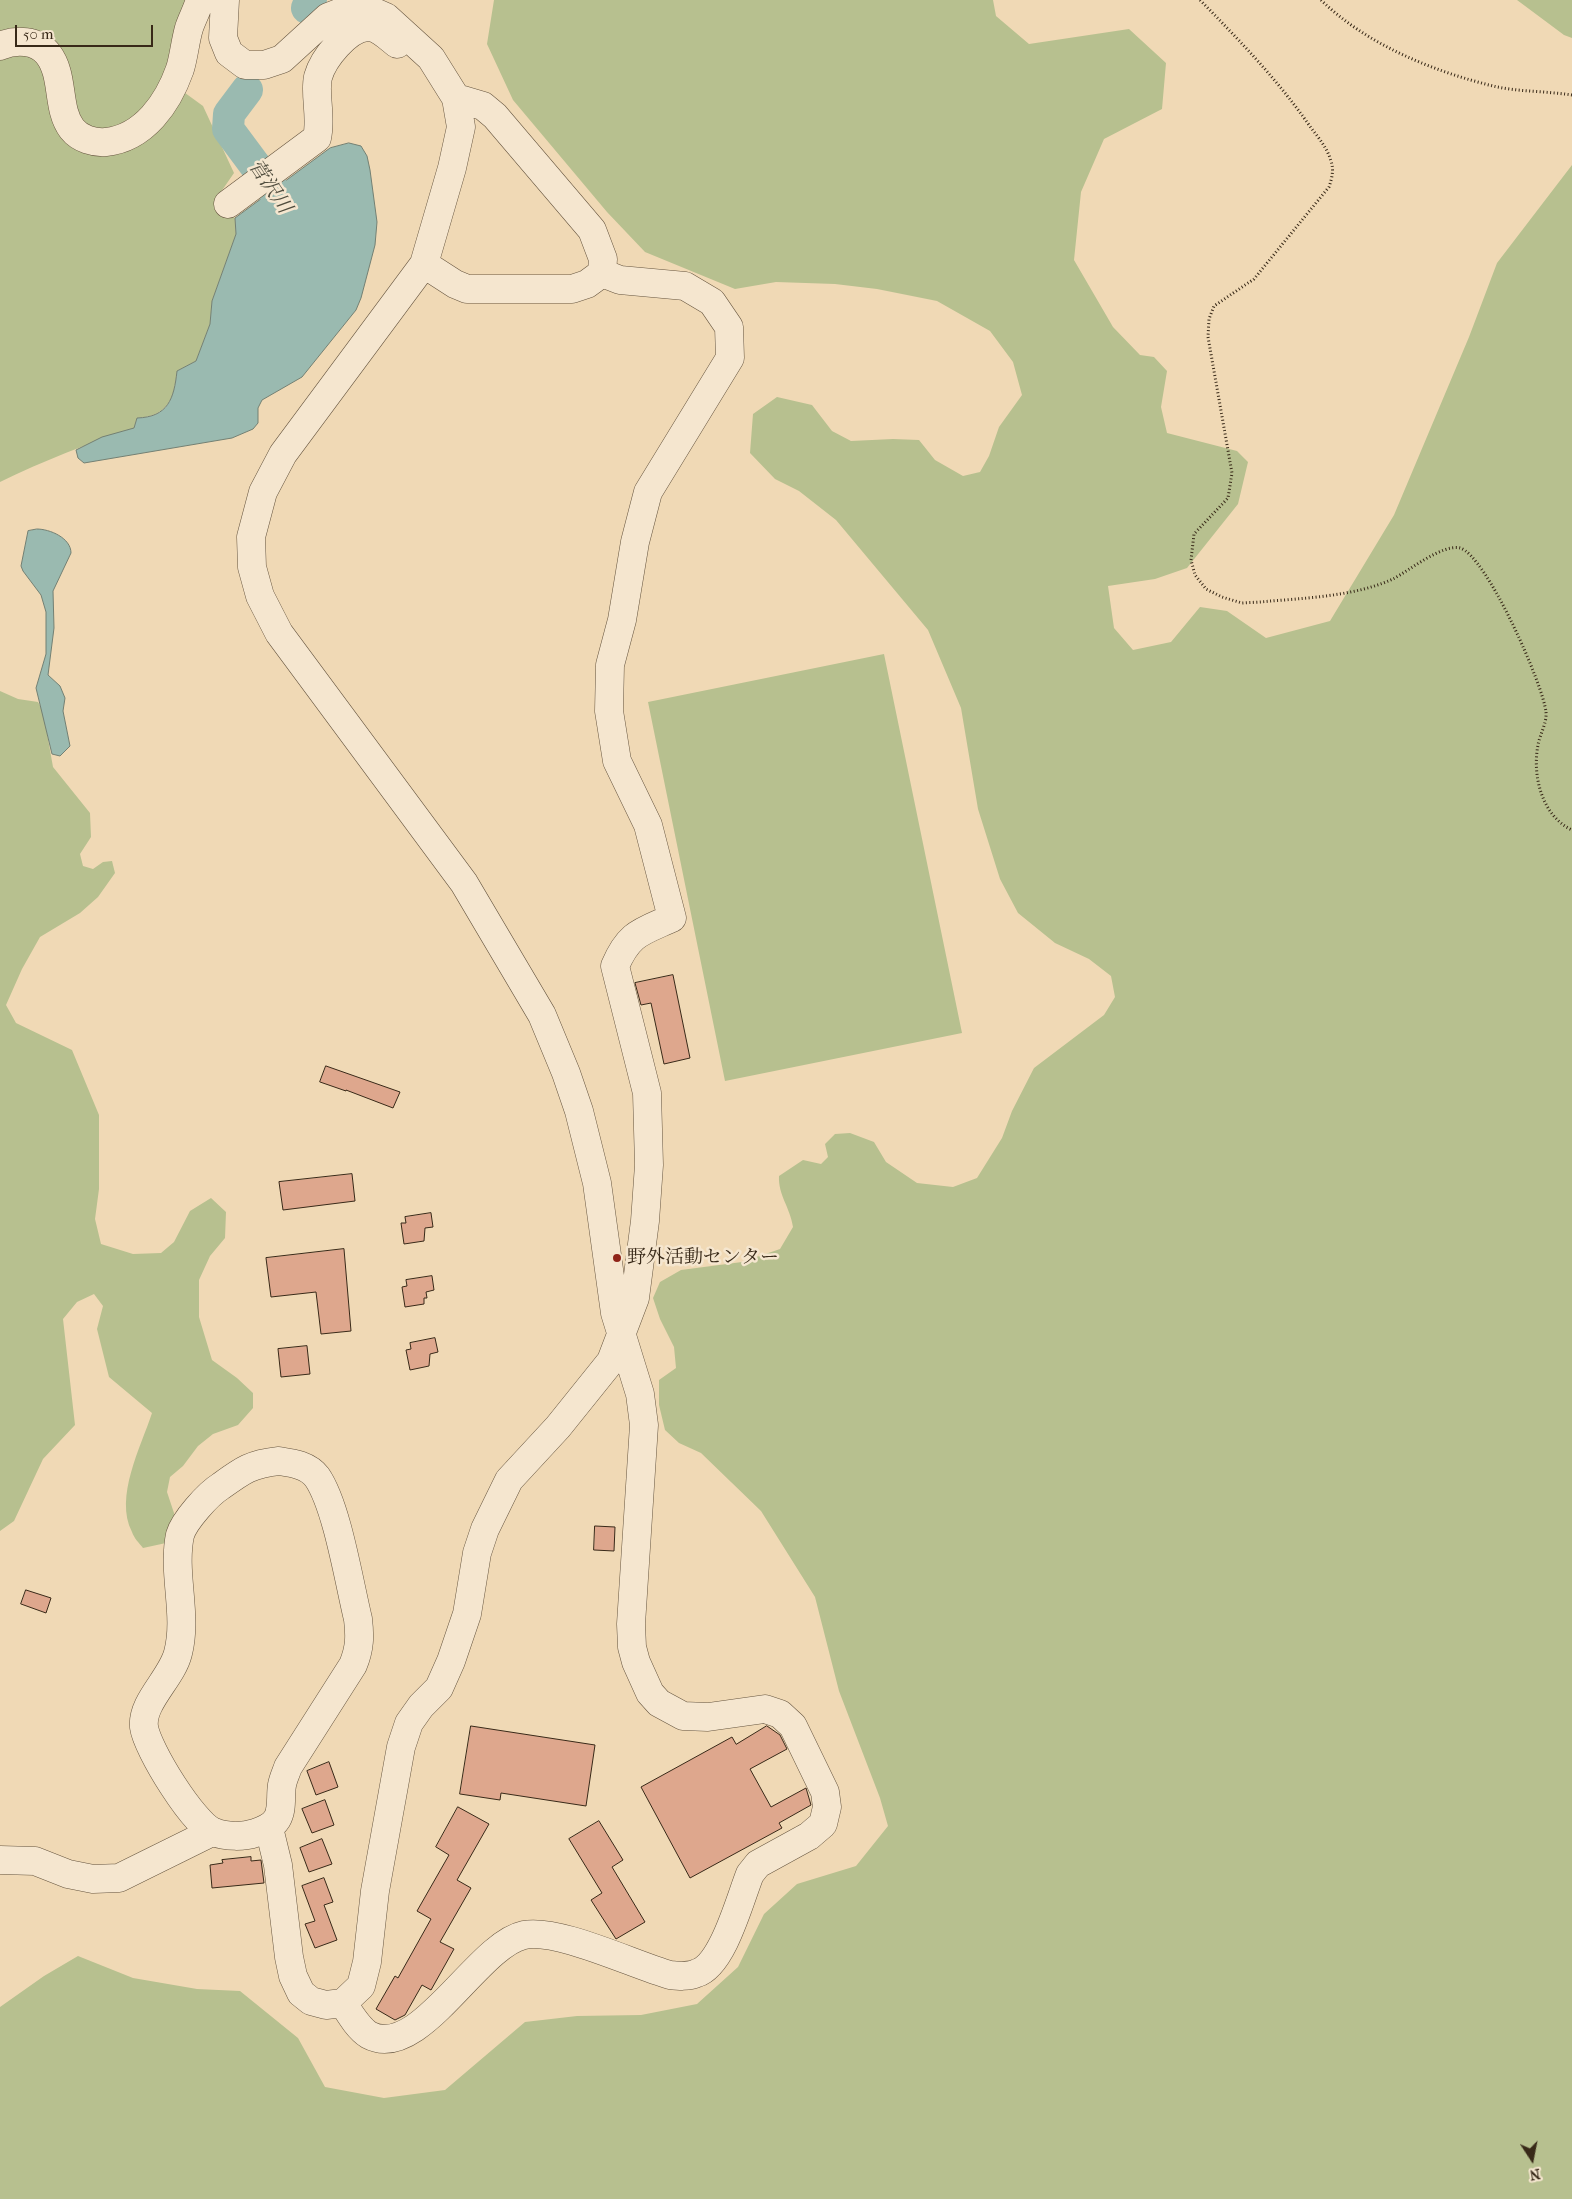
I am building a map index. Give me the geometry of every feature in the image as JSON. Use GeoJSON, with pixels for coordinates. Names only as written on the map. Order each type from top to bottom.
{"type":"FeatureCollection","features":[{"type":"Feature","properties":{"kind":"street"},"geometry":{"type":"LineString","coordinates":[[0,46],[24,41],[36,45],[48,54],[54,66],[64,116],[72,129],[80,138],[100,142],[118,141],[138,131],[155,115],[167,98],[180,69],[189,28],[200,0]]}},
{"type":"Feature","properties":{"kind":"street"},"geometry":{"type":"LineString","coordinates":[[225,0],[223,38],[229,53],[245,65],[264,65],[282,58],[328,17],[349,9],[365,8],[386,17],[431,58],[456,98],[461,127],[452,168],[424,264],[283,454],[263,492],[251,537],[252,567],[260,596],[279,633],[464,883],[542,1015],[566,1074],[579,1111],[597,1183],[615,1313],[640,1394],[644,1425],[632,1624],[632,1647],[642,1677],[650,1693],[660,1703],[683,1716],[708,1717],[765,1709],[780,1714],[793,1726],[825,1792],[827,1807],[823,1824],[809,1836],[758,1864],[750,1874],[721,1948],[711,1964],[699,1973],[686,1976],[670,1975],[564,1938],[543,1934],[524,1935],[505,1942],[487,1956],[448,2001],[414,2029],[396,2037],[380,2039],[368,2034],[355,2021],[343,2003]]}},
{"type":"Feature","properties":{"kind":"street"},"geometry":{"type":"LineString","coordinates":[[228,204],[317,138],[320,124],[318,78],[328,55],[342,41],[355,32],[368,28],[382,32],[411,55],[431,58]]}},
{"type":"Feature","properties":{"kind":"street"},"geometry":{"type":"LineString","coordinates":[[456,98],[483,106],[495,116],[592,230],[603,259],[602,273]]}},
{"type":"Feature","properties":{"kind":"street"},"geometry":{"type":"LineString","coordinates":[[424,264],[455,284],[467,289],[572,288],[586,284],[602,273]]}},
{"type":"Feature","properties":{"kind":"street"},"geometry":{"type":"LineString","coordinates":[[269,1828],[278,1865],[293,1976],[301,1993],[311,2001],[326,2005],[343,2003],[361,1986],[367,1962],[375,1892],[401,1747],[409,1723],[421,1706],[439,1688],[451,1661],[467,1614],[478,1553],[485,1529],[509,1480],[558,1427],[611,1361],[623,1334],[635,1298],[645,1222],[649,1165],[647,1093],[615,966],[623,946],[638,933],[672,918],[648,825],[617,761],[609,711],[610,665],[622,620],[635,542],[648,492],[730,358],[729,327],[712,302],[685,286],[620,280],[602,273]]}},
{"type":"Feature","properties":{"kind":"street"},"geometry":{"type":"LineString","coordinates":[[0,1860],[35,1861],[68,1874],[93,1879],[119,1878],[212,1832],[229,1835],[249,1835],[269,1828],[278,1818],[282,1785],[288,1767],[353,1664],[358,1652],[360,1636],[328,1499],[316,1476],[300,1465],[278,1461],[255,1464],[212,1492],[193,1514],[180,1534],[179,1570],[182,1630],[178,1653],[172,1671],[146,1708],[144,1727],[154,1756],[182,1800],[212,1832]]}},
{"type":"Feature","properties":{"kind":"path"},"geometry":{"type":"LineString","coordinates":[[1200,0],[1270,73],[1328,150],[1333,175],[1329,187],[1268,265],[1254,279],[1214,306],[1209,319],[1208,337],[1232,473],[1228,498],[1194,534],[1191,548],[1195,575],[1206,589],[1222,597],[1242,603],[1260,602],[1372,587],[1393,578],[1438,552],[1453,546],[1465,549],[1474,557],[1496,590],[1539,689],[1546,715],[1538,746],[1540,787],[1547,808],[1558,822],[1572,830]]}},
{"type":"Feature","properties":{"kind":"path"},"geometry":{"type":"LineString","coordinates":[[1321,0],[1340,18],[1364,34],[1432,67],[1494,86],[1572,95]]}},
{"type":"Feature","properties":{"kind":"green space"},"geometry":{"type":"Polygon","coordinates":[[[0,0],[211,0],[170,82],[203,106],[234,173],[214,202],[235,218],[236,234],[212,301],[210,324],[196,361],[177,371],[174,390],[168,404],[156,414],[137,418],[134,428],[66,453],[0,482],[0,0]]]}},
{"type":"Feature","properties":{"kind":"green space"},"geometry":{"type":"Polygon","coordinates":[[[494,0],[993,0],[996,16],[1029,44],[1129,29],[1166,63],[1162,109],[1104,139],[1081,192],[1074,260],[1113,327],[1140,355],[1154,357],[1167,371],[1161,407],[1167,433],[1237,451],[1248,462],[1238,504],[1187,568],[1155,579],[1108,586],[1114,628],[1133,650],[1171,642],[1200,607],[1227,611],[1266,638],[1330,621],[1394,515],[1469,337],[1497,263],[1572,165],[1572,2199],[0,2199],[0,2007],[44,1976],[78,1956],[133,1978],[197,1989],[240,1991],[298,2038],[325,2087],[384,2098],[445,2090],[525,2022],[577,2016],[641,2015],[697,2004],[738,1967],[764,1914],[797,1884],[856,1866],[888,1826],[880,1798],[839,1691],[815,1597],[761,1511],[701,1453],[679,1443],[665,1430],[659,1405],[659,1380],[676,1368],[674,1347],[660,1319],[653,1298],[660,1282],[681,1270],[742,1262],[780,1249],[793,1227],[780,1189],[779,1176],[803,1160],[821,1164],[828,1157],[825,1144],[835,1134],[850,1133],[874,1142],[886,1162],[917,1183],[953,1187],[977,1178],[1002,1138],[1012,1111],[1034,1068],[1104,1015],[1115,997],[1111,976],[1089,959],[1055,943],[1018,913],[1000,879],[978,809],[961,708],[928,630],[836,520],[799,491],[775,479],[750,453],[753,414],[777,397],[812,405],[832,431],[851,441],[919,440],[935,460],[963,476],[980,472],[989,456],[999,427],[1022,395],[1013,362],[990,331],[937,301],[877,289],[835,284],[776,282],[735,289],[645,252],[607,212],[513,100],[487,44],[494,0]]]}},
{"type":"Feature","properties":{"kind":"green space"},"geometry":{"type":"Polygon","coordinates":[[[1517,0],[1572,0],[1572,38],[1564,35],[1517,0]]]}},
{"type":"Feature","properties":{"kind":"green space"},"geometry":{"type":"Polygon","coordinates":[[[884,654],[962,1033],[725,1081],[648,702],[884,654]]]}},
{"type":"Feature","properties":{"kind":"green space"},"geometry":{"type":"Polygon","coordinates":[[[0,691],[18,699],[38,702],[43,711],[53,767],[90,813],[91,837],[80,854],[83,866],[93,869],[103,862],[112,861],[115,873],[98,897],[80,913],[40,937],[22,969],[6,1005],[16,1023],[72,1050],[99,1115],[99,1189],[95,1219],[101,1244],[133,1254],[161,1253],[174,1242],[190,1211],[211,1198],[226,1212],[225,1238],[210,1256],[199,1280],[199,1317],[212,1360],[237,1378],[253,1393],[253,1408],[238,1425],[213,1434],[198,1446],[183,1466],[170,1477],[167,1492],[174,1513],[173,1530],[166,1543],[143,1548],[132,1532],[127,1518],[126,1503],[131,1472],[152,1413],[109,1377],[97,1329],[103,1306],[94,1294],[77,1302],[63,1319],[75,1425],[43,1459],[14,1521],[0,1531],[0,691]]]}},
{"type":"Feature","properties":{"kind":"water"},"geometry":{"type":"Polygon","coordinates":[[[349,143],[361,146],[367,156],[377,222],[375,245],[356,310],[302,377],[262,400],[258,408],[258,423],[253,429],[232,438],[84,463],[78,458],[76,450],[102,437],[134,428],[137,418],[156,414],[168,405],[174,390],[177,371],[196,361],[210,324],[212,301],[236,234],[235,218],[330,148],[349,143]]]}},
{"type":"Feature","properties":{"kind":"water"},"geometry":{"type":"Polygon","coordinates":[[[37,529],[59,535],[68,543],[71,553],[53,591],[54,628],[48,675],[60,686],[65,698],[63,711],[70,746],[60,756],[52,754],[36,688],[46,654],[46,612],[41,595],[21,566],[28,531],[37,529]]]}},
{"type":"Feature","properties":{"kind":"building"},"geometry":{"type":"Polygon","coordinates":[[[673,975],[690,1058],[664,1064],[651,1003],[641,1005],[635,983],[673,975]]]}},
{"type":"Feature","properties":{"kind":"building"},"geometry":{"type":"Polygon","coordinates":[[[326,1066],[400,1092],[393,1108],[320,1082],[326,1066]]]}},
{"type":"Feature","properties":{"kind":"building"},"geometry":{"type":"Polygon","coordinates":[[[352,1174],[355,1201],[283,1210],[279,1182],[352,1174]]]}},
{"type":"Feature","properties":{"kind":"building"},"geometry":{"type":"Polygon","coordinates":[[[431,1213],[433,1227],[425,1228],[424,1241],[404,1244],[401,1223],[406,1223],[405,1217],[431,1213]]]}},
{"type":"Feature","properties":{"kind":"building"},"geometry":{"type":"Polygon","coordinates":[[[344,1249],[351,1331],[321,1334],[316,1292],[271,1297],[266,1258],[344,1249]]]}},
{"type":"Feature","properties":{"kind":"building"},"geometry":{"type":"Polygon","coordinates":[[[432,1276],[434,1290],[426,1292],[427,1298],[424,1298],[424,1304],[405,1307],[402,1287],[407,1286],[406,1280],[432,1276]]]}},
{"type":"Feature","properties":{"kind":"building"},"geometry":{"type":"Polygon","coordinates":[[[435,1338],[438,1352],[430,1354],[429,1366],[410,1370],[406,1350],[411,1349],[410,1343],[435,1338]]]}},
{"type":"Feature","properties":{"kind":"building"},"geometry":{"type":"Polygon","coordinates":[[[307,1346],[310,1374],[281,1377],[278,1349],[307,1346]]]}},
{"type":"Feature","properties":{"kind":"building"},"geometry":{"type":"Polygon","coordinates":[[[595,1526],[615,1527],[614,1551],[594,1550],[595,1526]]]}},
{"type":"Feature","properties":{"kind":"building"},"geometry":{"type":"Polygon","coordinates":[[[26,1590],[51,1598],[46,1613],[21,1604],[26,1590]]]}},
{"type":"Feature","properties":{"kind":"building"},"geometry":{"type":"Polygon","coordinates":[[[471,1726],[595,1745],[586,1806],[501,1793],[500,1800],[460,1794],[471,1726]]]}},
{"type":"Feature","properties":{"kind":"building"},"geometry":{"type":"Polygon","coordinates":[[[767,1726],[780,1735],[787,1749],[750,1769],[771,1807],[806,1788],[811,1805],[779,1823],[782,1828],[690,1878],[641,1787],[732,1737],[736,1744],[767,1726]]]}},
{"type":"Feature","properties":{"kind":"building"},"geometry":{"type":"Polygon","coordinates":[[[329,1762],[338,1787],[316,1795],[307,1771],[329,1762]]]}},
{"type":"Feature","properties":{"kind":"building"},"geometry":{"type":"Polygon","coordinates":[[[325,1800],[334,1825],[312,1833],[302,1809],[325,1800]]]}},
{"type":"Feature","properties":{"kind":"building"},"geometry":{"type":"Polygon","coordinates":[[[458,1807],[489,1824],[457,1880],[471,1888],[440,1942],[454,1949],[431,1990],[422,1985],[405,2015],[395,2020],[376,2009],[395,1976],[398,1978],[431,1919],[417,1911],[449,1855],[436,1847],[458,1807]]]}},
{"type":"Feature","properties":{"kind":"building"},"geometry":{"type":"Polygon","coordinates":[[[599,1821],[623,1860],[612,1867],[645,1922],[616,1939],[591,1900],[602,1893],[569,1839],[599,1821]]]}},
{"type":"Feature","properties":{"kind":"building"},"geometry":{"type":"Polygon","coordinates":[[[322,1839],[332,1864],[309,1872],[300,1848],[322,1839]]]}},
{"type":"Feature","properties":{"kind":"building"},"geometry":{"type":"Polygon","coordinates":[[[251,1857],[251,1861],[261,1860],[264,1883],[212,1888],[210,1865],[223,1863],[222,1860],[251,1857]]]}},
{"type":"Feature","properties":{"kind":"building"},"geometry":{"type":"Polygon","coordinates":[[[324,1878],[333,1902],[324,1905],[337,1940],[315,1948],[305,1924],[315,1921],[302,1886],[324,1878]]]}},
{"type":"Feature","properties":{"kind":"waterway","name":"菅沢川"},"geometry":{"type":"LineString","coordinates":[[307,8],[311,0]]}},
{"type":"Feature","properties":{"kind":"waterway","name":"菅沢川"},"geometry":{"type":"LineString","coordinates":[[247,90],[229,114],[228,129],[283,203]]}},
{"type":"Feature","properties":{"kind":"place","name":"野外活動センター"},"geometry":{"type":"Point","coordinates":[617,1258]}}]}
